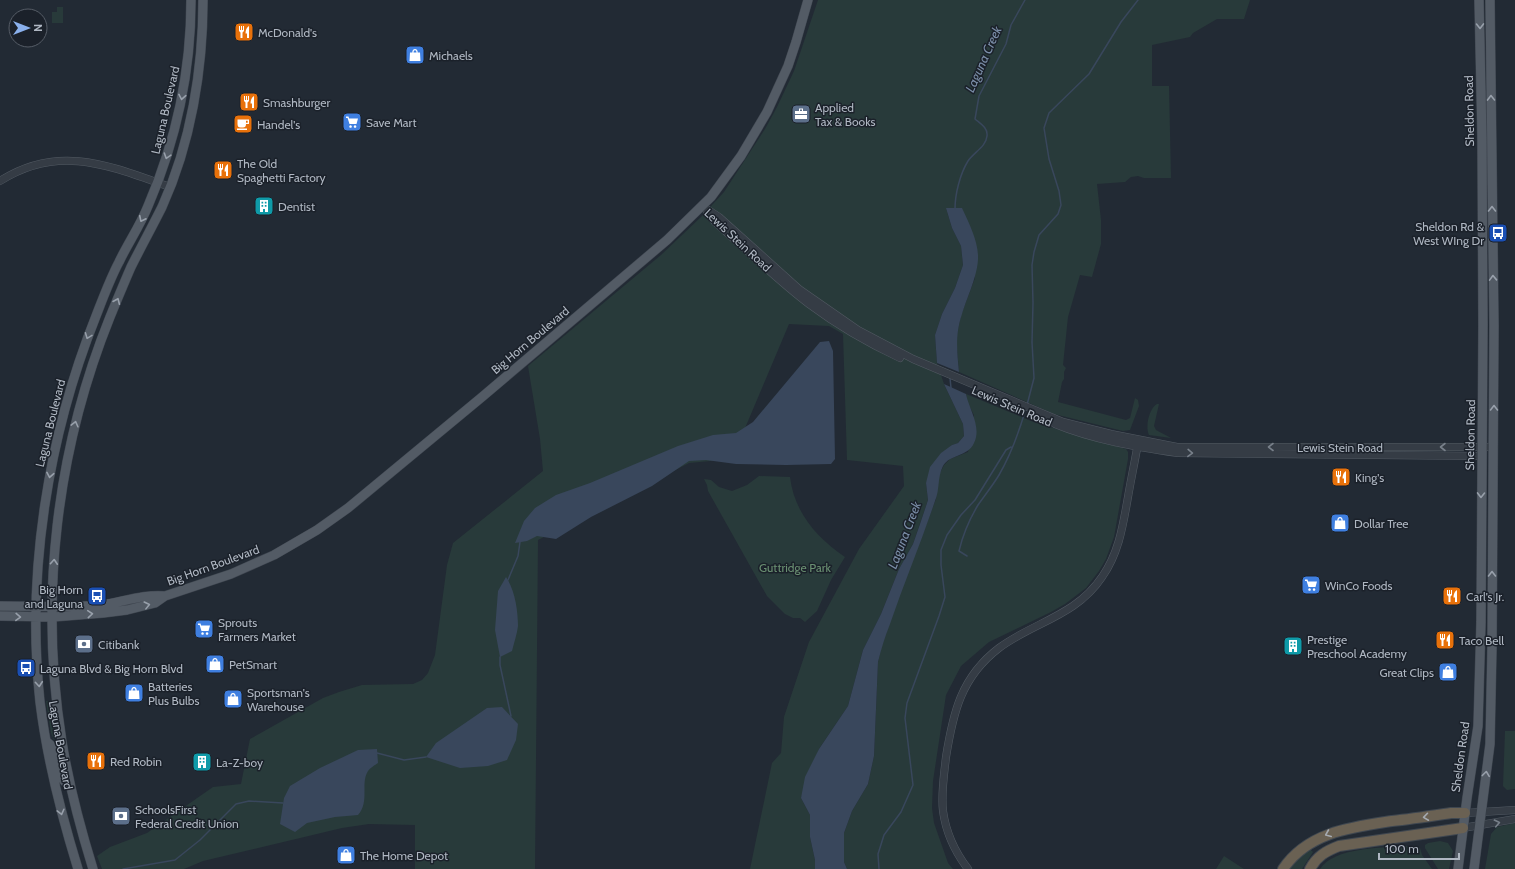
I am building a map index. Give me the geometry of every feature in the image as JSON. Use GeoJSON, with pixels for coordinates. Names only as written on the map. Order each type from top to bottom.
{"type":"FeatureCollection","features":[{"type":"Feature","properties":{"kind":"highway"},"geometry":{"type":"LineString","coordinates":[[1283,869],[1295,855],[1308,845],[1335,831],[1365,825],[1451,813],[1465,813]]}},
{"type":"Feature","properties":{"kind":"highway"},"geometry":{"type":"LineString","coordinates":[[1310,869],[1317,858],[1339,846],[1463,828]]}},
{"type":"Feature","properties":{"kind":"main road","name":"Laguna Boulevard"},"geometry":{"type":"LineString","coordinates":[[77,868],[57,798],[46,741],[39,685],[36,617],[46,503],[55,448],[69,394],[86,341],[118,264],[142,220],[167,158],[180,110],[188,65],[191,0]]}},
{"type":"Feature","properties":{"kind":"main road"},"geometry":{"type":"LineString","coordinates":[[196,0],[194,59],[196,65],[200,67]]}},
{"type":"Feature","properties":{"kind":"main road","name":"Laguna Boulevard"},"geometry":{"type":"LineString","coordinates":[[92,868],[70,785],[62,742],[53,658],[52,607],[54,561],[60,504],[69,450],[83,396],[110,317],[132,266],[162,207],[186,136],[200,67],[202,0]]}},
{"type":"Feature","properties":{"kind":"main road","name":"Big Horn Boulevard"},"geometry":{"type":"LineString","coordinates":[[0,616],[53,617],[127,610],[155,603],[165,596],[216,580],[260,562],[295,544],[336,517],[482,397],[667,240],[702,206],[741,156],[767,112],[788,66],[808,0]]}},
{"type":"Feature","properties":{"kind":"main road","name":"Sheldon Road"},"geometry":{"type":"LineString","coordinates":[[1458,869],[1478,726],[1481,614],[1483,325],[1482,137],[1479,0]]}},
{"type":"Feature","properties":{"kind":"main road","name":"Sheldon Road"},"geometry":{"type":"LineString","coordinates":[[1474,869],[1490,744],[1494,325],[1490,0]]}},
{"type":"Feature","properties":{"kind":"main road","name":"Big Horn Boulevard"},"geometry":{"type":"LineString","coordinates":[[0,606],[52,607],[102,604],[126,601],[151,595],[165,596]]}},
{"type":"Feature","properties":{"kind":"main road"},"geometry":{"type":"LineString","coordinates":[[1481,614],[1486,625],[1486,699],[1490,712]]}},
{"type":"Feature","properties":{"kind":"main road"},"geometry":{"type":"LineString","coordinates":[[46,741],[55,749],[60,775],[63,780],[70,785]]}},
{"type":"Feature","properties":{"kind":"street"},"geometry":{"type":"LineString","coordinates":[[0,181],[12,174],[35,165],[67,160],[86,161],[99,164],[170,187]]}},
{"type":"Feature","properties":{"kind":"street","name":"Lewis Stein Road"},"geometry":{"type":"LineString","coordinates":[[702,206],[719,217],[799,289],[858,330],[924,366],[1082,432],[1138,447],[1178,453],[1482,456]]}},
{"type":"Feature","properties":{"kind":"street","name":"Lewis Stein Road"},"geometry":{"type":"LineString","coordinates":[[1048,419],[1111,434],[1177,447],[1494,447]]}},
{"type":"Feature","properties":{"kind":"street"},"geometry":{"type":"LineString","coordinates":[[968,869],[958,854],[950,836],[943,812],[942,797],[952,724],[960,695],[975,672],[989,656],[1010,641],[1076,605],[1092,590],[1102,577],[1112,561],[1121,536],[1139,439]]}},
{"type":"Feature","properties":{"kind":"street"},"geometry":{"type":"LineString","coordinates":[[1304,455],[1313,450],[1348,450],[1356,447]]}},
{"type":"Feature","properties":{"kind":"street"},"geometry":{"type":"LineString","coordinates":[[1361,455],[1368,450],[1403,450],[1411,447]]}},
{"type":"Feature","properties":{"kind":"street"},"geometry":{"type":"LineString","coordinates":[[1465,813],[1515,810]]}},
{"type":"Feature","properties":{"kind":"street"},"geometry":{"type":"LineString","coordinates":[[1463,828],[1515,819]]}},
{"type":"Feature","properties":{"kind":"green space"},"geometry":{"type":"Polygon","coordinates":[[[818,0],[1250,0],[1244,19],[1217,19],[1193,33],[1190,37],[1152,45],[1152,86],[1169,86],[1171,178],[1144,178],[1138,176],[1131,177],[1125,182],[1097,184],[1101,220],[1101,244],[1092,277],[1080,275],[1068,317],[1063,365],[1066,368],[1058,402],[1126,420],[1130,418],[1135,398],[1138,400],[1139,406],[1130,430],[1123,431],[1054,414],[959,372],[956,339],[961,315],[975,278],[946,208],[952,228],[961,246],[963,265],[955,288],[942,314],[935,335],[937,363],[944,384],[963,424],[964,436],[958,443],[952,445],[926,483],[928,500],[913,544],[899,569],[881,614],[863,650],[848,706],[819,749],[801,798],[810,815],[810,837],[815,860],[815,869],[750,869],[772,763],[781,753],[784,717],[809,642],[859,549],[904,486],[903,466],[847,460],[843,334],[829,326],[789,324],[732,459],[689,463],[538,540],[535,869],[415,869],[415,825],[369,824],[342,828],[203,861],[184,869],[102,869],[97,856],[110,847],[147,833],[213,787],[241,784],[250,739],[323,698],[339,692],[362,685],[413,684],[422,680],[428,673],[435,655],[447,565],[453,543],[543,471],[540,439],[528,366],[661,255],[701,217],[724,192],[765,129],[777,107],[794,71],[818,0]]]}},
{"type":"Feature","properties":{"kind":"green space"},"geometry":{"type":"Polygon","coordinates":[[[57,7],[63,7],[63,23],[52,23],[52,12],[57,12],[57,7]]]}},
{"type":"Feature","properties":{"kind":"green space"},"geometry":{"type":"Polygon","coordinates":[[[966,394],[1036,423],[1126,449],[1128,452],[1128,459],[1114,537],[1106,559],[1086,588],[1065,604],[1051,612],[989,642],[961,666],[946,695],[933,781],[932,808],[934,823],[948,863],[953,869],[847,869],[844,862],[844,833],[852,811],[868,784],[874,756],[878,662],[881,648],[897,601],[936,499],[938,477],[944,465],[950,459],[968,452],[974,415],[968,404],[966,394]]]}},
{"type":"Feature","properties":{"kind":"green space"},"geometry":{"type":"Polygon","coordinates":[[[1159,404],[1154,426],[1156,430],[1171,438],[1149,435],[1147,427],[1148,418],[1152,409],[1159,404]]]}},
{"type":"Feature","properties":{"kind":"green space","name":"Guttridge Park"},"geometry":{"type":"Polygon","coordinates":[[[759,476],[790,477],[796,502],[808,523],[816,533],[845,557],[831,580],[817,611],[805,622],[800,618],[793,618],[785,614],[767,596],[708,491],[704,479],[711,480],[719,487],[732,491],[747,485],[759,476]]]}},
{"type":"Feature","properties":{"kind":"green space"},"geometry":{"type":"Polygon","coordinates":[[[46,701],[49,701],[51,704],[54,740],[51,733],[46,701]]]}},
{"type":"Feature","properties":{"kind":"green space"},"geometry":{"type":"Polygon","coordinates":[[[1505,731],[1515,731],[1515,789],[1507,790],[1503,786],[1505,731]]]}},
{"type":"Feature","properties":{"kind":"green space"},"geometry":{"type":"Polygon","coordinates":[[[1515,823],[1515,869],[1485,869],[1491,834],[1497,827],[1515,823]]]}},
{"type":"Feature","properties":{"kind":"green space"},"geometry":{"type":"Polygon","coordinates":[[[1440,841],[1448,843],[1453,851],[1449,869],[1438,869],[1425,848],[1425,845],[1428,843],[1440,841]]]}},
{"type":"Feature","properties":{"kind":"green space"},"geometry":{"type":"Polygon","coordinates":[[[1407,846],[1420,848],[1422,855],[1432,869],[1320,869],[1336,856],[1347,853],[1372,848],[1407,846]]]}},
{"type":"Feature","properties":{"kind":"green space"},"geometry":{"type":"Polygon","coordinates":[[[1310,849],[1313,852],[1302,869],[1288,869],[1297,859],[1310,849]]]}},
{"type":"Feature","properties":{"kind":"green space"},"geometry":{"type":"Polygon","coordinates":[[[1224,856],[1244,869],[1216,869],[1224,856]]]}},
{"type":"Feature","properties":{"kind":"water"},"geometry":{"type":"Polygon","coordinates":[[[946,208],[962,208],[970,225],[978,255],[975,277],[958,329],[957,350],[959,372],[937,363],[935,335],[942,314],[955,288],[963,265],[961,246],[952,228],[946,208]]]}},
{"type":"Feature","properties":{"kind":"water"},"geometry":{"type":"Polygon","coordinates":[[[829,341],[833,351],[835,459],[831,464],[736,464],[706,460],[689,461],[652,486],[591,517],[556,539],[537,536],[527,541],[515,543],[524,521],[535,508],[556,495],[590,483],[678,446],[713,435],[736,433],[753,422],[820,342],[829,341]]]}},
{"type":"Feature","properties":{"kind":"water"},"geometry":{"type":"Polygon","coordinates":[[[944,384],[966,394],[976,424],[976,437],[974,443],[968,451],[950,459],[941,470],[937,497],[882,648],[878,662],[874,756],[868,784],[852,811],[844,833],[844,862],[847,869],[815,869],[815,860],[810,837],[810,815],[801,798],[805,777],[819,749],[848,706],[863,650],[881,614],[899,569],[913,544],[920,524],[928,500],[926,483],[930,467],[941,453],[952,445],[958,443],[964,436],[963,424],[944,384]]]}},
{"type":"Feature","properties":{"kind":"water"},"geometry":{"type":"Polygon","coordinates":[[[506,577],[512,588],[518,626],[512,651],[500,657],[495,630],[498,591],[506,577]]]}},
{"type":"Feature","properties":{"kind":"water"},"geometry":{"type":"Polygon","coordinates":[[[502,707],[518,724],[516,740],[507,760],[488,766],[460,768],[426,757],[436,743],[487,708],[502,707]]]}},
{"type":"Feature","properties":{"kind":"water"},"geometry":{"type":"Polygon","coordinates":[[[377,749],[378,763],[369,770],[366,776],[364,804],[358,815],[335,817],[307,823],[295,832],[280,824],[284,798],[290,786],[320,768],[358,750],[377,749]]]}},
{"type":"Feature","properties":{"kind":"waterway","name":"Laguna Creek"},"geometry":{"type":"LineString","coordinates":[[955,209],[960,178],[968,161],[982,146],[987,136],[985,128],[975,119],[979,96],[1006,44],[1011,25],[1025,0]]}},
{"type":"Feature","properties":{"kind":"waterway","name":"Laguna Creek"},"geometry":{"type":"LineString","coordinates":[[1027,405],[1034,378],[1032,342],[1032,265],[1034,252],[1039,235],[1058,214],[1061,205],[1059,191],[1049,159],[1044,128],[1049,113],[1089,74],[1121,22],[1138,0]]}},
{"type":"Feature","properties":{"kind":"waterway","name":"Laguna Creek"},"geometry":{"type":"LineString","coordinates":[[950,378],[951,388]]}},
{"type":"Feature","properties":{"kind":"waterway","name":"Laguna Creek"},"geometry":{"type":"LineString","coordinates":[[967,556],[959,551],[962,539],[978,505],[1003,468],[1021,425],[1026,408]]}},
{"type":"Feature","properties":{"kind":"waterway","name":"Laguna Creek"},"geometry":{"type":"LineString","coordinates":[[879,869],[878,854],[884,835],[901,812],[913,785],[905,718],[907,703],[945,597],[941,565],[941,550],[947,535],[961,515],[975,500],[1006,450],[1011,447]]}},
{"type":"Feature","properties":{"kind":"waterway"},"geometry":{"type":"LineString","coordinates":[[508,580],[518,556],[520,542]]}},
{"type":"Feature","properties":{"kind":"waterway"},"geometry":{"type":"LineString","coordinates":[[500,657],[500,665],[511,716]]}},
{"type":"Feature","properties":{"kind":"waterway"},"geometry":{"type":"LineString","coordinates":[[377,753],[404,760],[426,757]]}},
{"type":"Feature","properties":{"kind":"waterway"},"geometry":{"type":"LineString","coordinates":[[123,869],[175,860],[200,840],[236,804],[249,801],[283,803]]}},
{"type":"Feature","properties":{"kind":"place","name":"McDonald's"},"geometry":{"type":"Point","coordinates":[244,32]}},
{"type":"Feature","properties":{"kind":"place","name":"Michaels"},"geometry":{"type":"Point","coordinates":[415,55]}},
{"type":"Feature","properties":{"kind":"place","name":"Smashburger"},"geometry":{"type":"Point","coordinates":[249,102]}},
{"type":"Feature","properties":{"kind":"place","name":"Applied Tax & Books"},"geometry":{"type":"Point","coordinates":[801,114]}},
{"type":"Feature","properties":{"kind":"place","name":"Save Mart"},"geometry":{"type":"Point","coordinates":[352,122]}},
{"type":"Feature","properties":{"kind":"place","name":"Handel's"},"geometry":{"type":"Point","coordinates":[243,124]}},
{"type":"Feature","properties":{"kind":"place","name":"The Old Spaghetti Factory"},"geometry":{"type":"Point","coordinates":[223,170]}},
{"type":"Feature","properties":{"kind":"place","name":"Dentist"},"geometry":{"type":"Point","coordinates":[264,206]}},
{"type":"Feature","properties":{"kind":"place","name":"Sheldon Rd & West WIng Dr"},"geometry":{"type":"Point","coordinates":[1498,233]}},
{"type":"Feature","properties":{"kind":"place","name":"King's"},"geometry":{"type":"Point","coordinates":[1341,477]}},
{"type":"Feature","properties":{"kind":"place","name":"Dollar Tree"},"geometry":{"type":"Point","coordinates":[1340,523]}},
{"type":"Feature","properties":{"kind":"place","name":"WinCo Foods"},"geometry":{"type":"Point","coordinates":[1311,585]}},
{"type":"Feature","properties":{"kind":"place","name":"Big Horn and Laguna"},"geometry":{"type":"Point","coordinates":[97,596]}},
{"type":"Feature","properties":{"kind":"place","name":"Carl's Jr."},"geometry":{"type":"Point","coordinates":[1452,596]}},
{"type":"Feature","properties":{"kind":"place","name":"Sprouts Farmers Market"},"geometry":{"type":"Point","coordinates":[204,629]}},
{"type":"Feature","properties":{"kind":"place","name":"Taco Bell"},"geometry":{"type":"Point","coordinates":[1445,640]}},
{"type":"Feature","properties":{"kind":"place","name":"Citibank"},"geometry":{"type":"Point","coordinates":[84,644]}},
{"type":"Feature","properties":{"kind":"place","name":"Prestige Preschool Academy"},"geometry":{"type":"Point","coordinates":[1293,646]}},
{"type":"Feature","properties":{"kind":"place","name":"PetSmart"},"geometry":{"type":"Point","coordinates":[215,664]}},
{"type":"Feature","properties":{"kind":"place","name":"Laguna Blvd & Big Horn Blvd"},"geometry":{"type":"Point","coordinates":[26,668]}},
{"type":"Feature","properties":{"kind":"place","name":"Great Clips"},"geometry":{"type":"Point","coordinates":[1448,672]}},
{"type":"Feature","properties":{"kind":"place","name":"Batteries Plus Bulbs"},"geometry":{"type":"Point","coordinates":[134,693]}},
{"type":"Feature","properties":{"kind":"place","name":"Sportsman's Warehouse"},"geometry":{"type":"Point","coordinates":[233,699]}},
{"type":"Feature","properties":{"kind":"place","name":"Red Robin"},"geometry":{"type":"Point","coordinates":[96,761]}},
{"type":"Feature","properties":{"kind":"place","name":"La-Z-boy"},"geometry":{"type":"Point","coordinates":[202,762]}},
{"type":"Feature","properties":{"kind":"place","name":"SchoolsFirst Federal Credit Union"},"geometry":{"type":"Point","coordinates":[121,816]}},
{"type":"Feature","properties":{"kind":"place","name":"The Home Depot"},"geometry":{"type":"Point","coordinates":[346,855]}}]}
